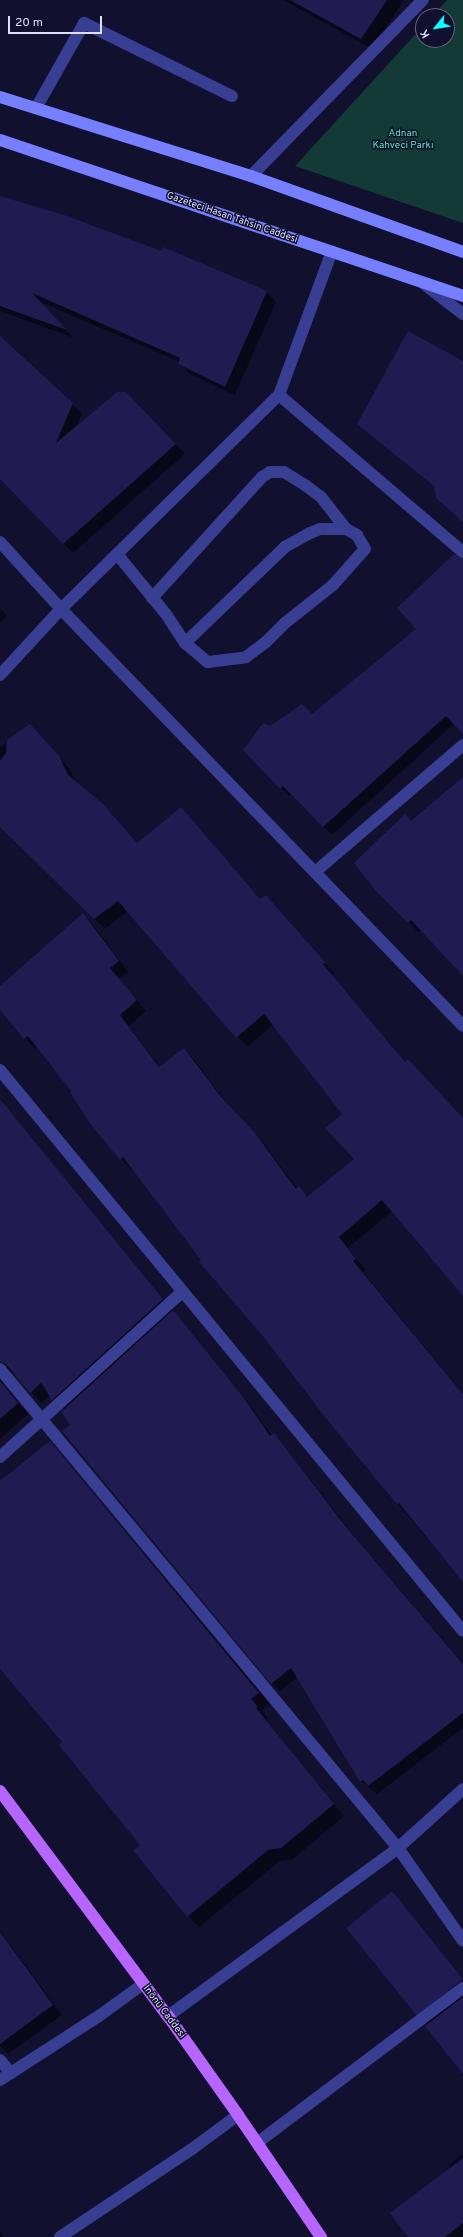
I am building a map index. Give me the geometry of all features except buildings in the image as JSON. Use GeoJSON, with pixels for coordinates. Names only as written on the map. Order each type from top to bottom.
{"type":"FeatureCollection","features":[{"type":"Feature","properties":{"kind":"main road"},"geometry":{"type":"LineString","coordinates":[[0,97],[251,176],[463,252]]}},
{"type":"Feature","properties":{"kind":"main road","name":"Gazeteci Hasan Tahsin Caddesi"},"geometry":{"type":"LineString","coordinates":[[0,140],[463,296]]}},
{"type":"Feature","properties":{"kind":"main road","name":"İnönü Caddesi"},"geometry":{"type":"LineString","coordinates":[[0,1791],[168,2016],[238,2115],[321,2237]]}},
{"type":"Feature","properties":{"kind":"street"},"geometry":{"type":"LineString","coordinates":[[251,176],[423,0]]}},
{"type":"Feature","properties":{"kind":"street"},"geometry":{"type":"LineString","coordinates":[[36,108],[84,23],[232,96]]}},
{"type":"Feature","properties":{"kind":"street"},"geometry":{"type":"LineString","coordinates":[[0,675],[61,609],[279,395],[332,251]]}},
{"type":"Feature","properties":{"kind":"street"},"geometry":{"type":"LineString","coordinates":[[422,282],[463,314]]}},
{"type":"Feature","properties":{"kind":"street"},"geometry":{"type":"LineString","coordinates":[[279,395],[463,552]]}},
{"type":"Feature","properties":{"kind":"street"},"geometry":{"type":"LineString","coordinates":[[117,554],[185,642],[208,662],[246,657],[267,641],[285,623],[333,585],[365,549],[357,535],[346,529],[321,497],[284,472],[270,472],[262,477],[152,598]]}},
{"type":"Feature","properties":{"kind":"street"},"geometry":{"type":"LineString","coordinates":[[185,642],[285,548],[320,529],[346,529]]}},
{"type":"Feature","properties":{"kind":"street"},"geometry":{"type":"LineString","coordinates":[[0,542],[61,609],[463,1026]]}},
{"type":"Feature","properties":{"kind":"street"},"geometry":{"type":"LineString","coordinates":[[315,872],[463,745]]}},
{"type":"Feature","properties":{"kind":"street"},"geometry":{"type":"LineString","coordinates":[[0,1070],[463,1631]]}},
{"type":"Feature","properties":{"kind":"street"},"geometry":{"type":"LineString","coordinates":[[0,1457],[182,1292]]}},
{"type":"Feature","properties":{"kind":"street"},"geometry":{"type":"LineString","coordinates":[[0,1369],[398,1848],[463,1941]]}},
{"type":"Feature","properties":{"kind":"street"},"geometry":{"type":"LineString","coordinates":[[168,2016],[398,1848],[463,1789]]}},
{"type":"Feature","properties":{"kind":"street"},"geometry":{"type":"LineString","coordinates":[[0,2080],[143,1984]]}},
{"type":"Feature","properties":{"kind":"street"},"geometry":{"type":"LineString","coordinates":[[257,2143],[463,1988]]}},
{"type":"Feature","properties":{"kind":"street"},"geometry":{"type":"LineString","coordinates":[[0,2060],[11,2073]]}},
{"type":"Feature","properties":{"kind":"street"},"geometry":{"type":"LineString","coordinates":[[60,2237],[192,2149],[238,2115]]}},
{"type":"Feature","properties":{"kind":"green space","name":"Adnan Kahveci Parkı"},"geometry":{"type":"Polygon","coordinates":[[[447,0],[463,0],[463,223],[295,166],[415,35],[415,48],[455,48],[455,8],[440,8],[447,0]]]}}]}
